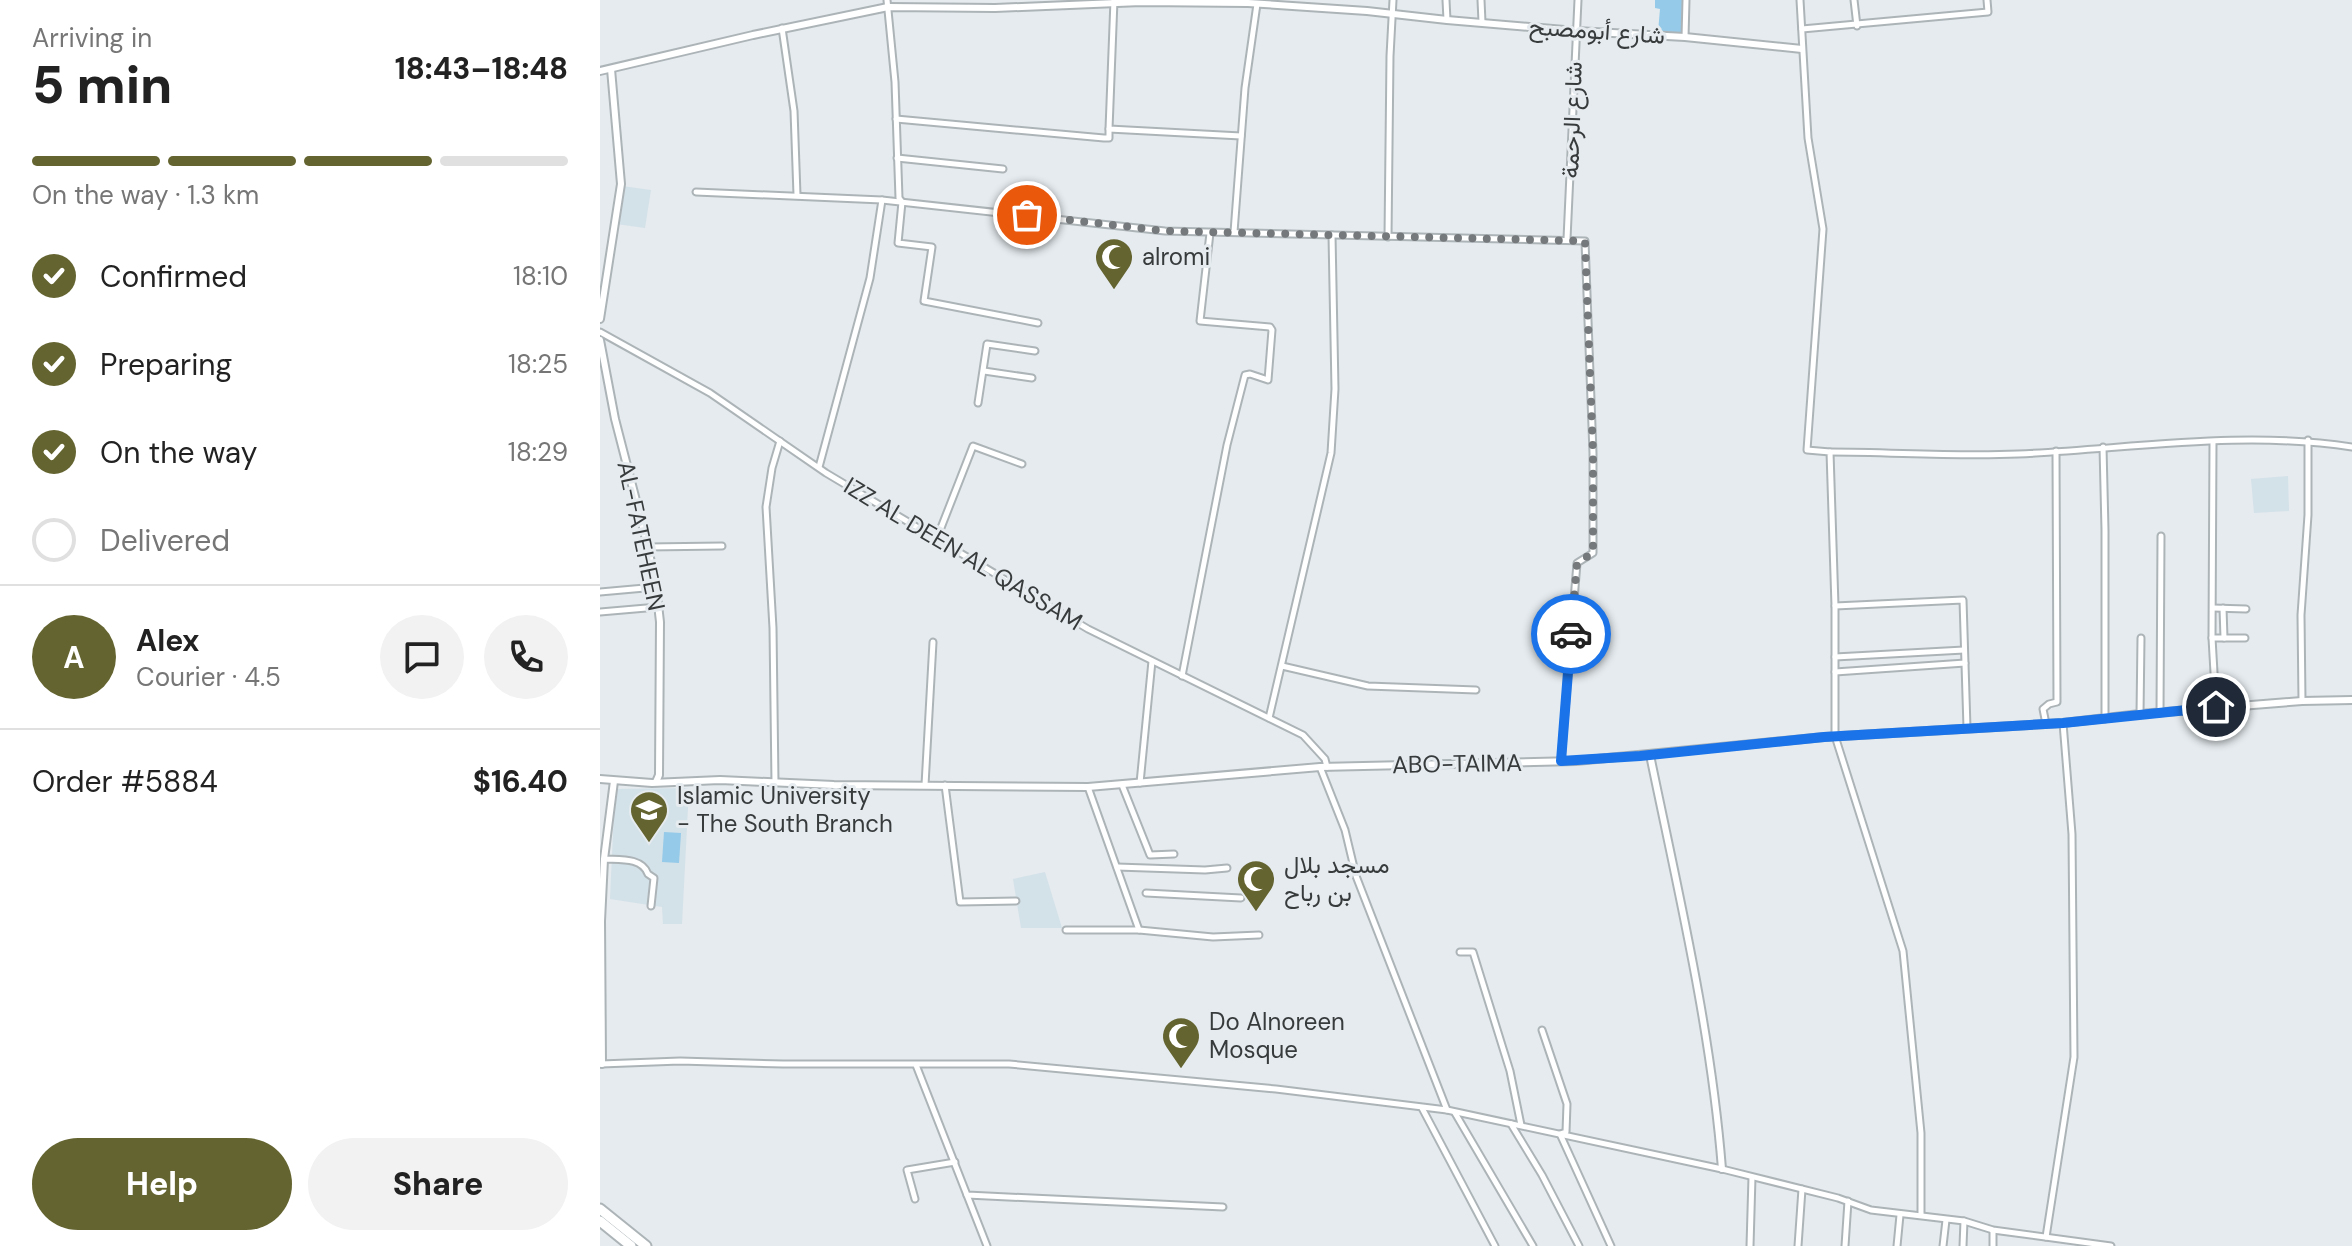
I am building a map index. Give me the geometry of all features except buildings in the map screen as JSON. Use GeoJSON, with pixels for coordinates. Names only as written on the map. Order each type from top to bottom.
{"type":"FeatureCollection","features":[{"type":"Feature","properties":{"kind":"highway"},"geometry":{"type":"LineString","coordinates":[[600,1209],[646,1246]]}},
{"type":"Feature","properties":{"kind":"highway"},"geometry":{"type":"LineString","coordinates":[[600,1221],[631,1246]]}},
{"type":"Feature","properties":{"kind":"street"},"geometry":{"type":"LineString","coordinates":[[1388,237],[1393,0]]}},
{"type":"Feature","properties":{"kind":"street"},"geometry":{"type":"LineString","coordinates":[[1446,0],[1447,20]]}},
{"type":"Feature","properties":{"kind":"street"},"geometry":{"type":"LineString","coordinates":[[1481,0],[1482,22]]}},
{"type":"Feature","properties":{"kind":"street","name":"شارع الرحمة"},"geometry":{"type":"LineString","coordinates":[[1567,239],[1578,0]]}},
{"type":"Feature","properties":{"kind":"street"},"geometry":{"type":"LineString","coordinates":[[1685,37],[1686,0]]}},
{"type":"Feature","properties":{"kind":"street"},"geometry":{"type":"LineString","coordinates":[[1800,0],[1808,138],[1823,229],[1807,450],[1966,455],[2308,440],[2352,447]]}},
{"type":"Feature","properties":{"kind":"street"},"geometry":{"type":"LineString","coordinates":[[1854,0],[1857,26]]}},
{"type":"Feature","properties":{"kind":"street"},"geometry":{"type":"LineString","coordinates":[[1802,29],[1988,12],[1987,0]]}},
{"type":"Feature","properties":{"kind":"street"},"geometry":{"type":"LineString","coordinates":[[896,119],[1109,138],[1114,2]]}},
{"type":"Feature","properties":{"kind":"street","name":"شارع أبومصبح"},"geometry":{"type":"LineString","coordinates":[[600,71],[887,4],[1248,2],[1802,49]]}},
{"type":"Feature","properties":{"kind":"street"},"geometry":{"type":"LineString","coordinates":[[887,4],[899,198],[902,202],[898,243],[932,247],[924,301],[1038,323]]}},
{"type":"Feature","properties":{"kind":"street"},"geometry":{"type":"LineString","coordinates":[[1234,232],[1241,136],[1257,4]]}},
{"type":"Feature","properties":{"kind":"street"},"geometry":{"type":"LineString","coordinates":[[782,28],[794,111],[797,195]]}},
{"type":"Feature","properties":{"kind":"street"},"geometry":{"type":"LineString","coordinates":[[600,319],[621,184],[611,69]]}},
{"type":"Feature","properties":{"kind":"street"},"geometry":{"type":"LineString","coordinates":[[1109,129],[1241,136]]}},
{"type":"Feature","properties":{"kind":"street"},"geometry":{"type":"LineString","coordinates":[[897,158],[1003,169]]}},
{"type":"Feature","properties":{"kind":"street"},"geometry":{"type":"LineString","coordinates":[[696,192],[882,200],[998,211],[1110,227],[1210,233],[1585,241],[1593,453],[1593,553],[1577,563],[1561,761]]}},
{"type":"Feature","properties":{"kind":"street"},"geometry":{"type":"LineString","coordinates":[[819,467],[867,290],[882,200]]}},
{"type":"Feature","properties":{"kind":"street"},"geometry":{"type":"LineString","coordinates":[[1182,676],[1227,445],[1245,375],[1268,380],[1272,330],[1270,327],[1200,321],[1210,233]]}},
{"type":"Feature","properties":{"kind":"street"},"geometry":{"type":"LineString","coordinates":[[1269,718],[1331,453],[1335,389],[1332,235]]}},
{"type":"Feature","properties":{"kind":"street","name":"IZZ AL DEEN AL QASSAM"},"geometry":{"type":"LineString","coordinates":[[600,332],[710,393],[819,467],[1088,629],[1303,735],[1325,759],[1324,767],[1345,830],[1356,876],[1447,1110]]}},
{"type":"Feature","properties":{"kind":"street","name":"AL-FATEHEEN"},"geometry":{"type":"LineString","coordinates":[[600,340],[615,419],[656,587],[659,775],[656,782]]}},
{"type":"Feature","properties":{"kind":"street"},"geometry":{"type":"LineString","coordinates":[[978,403],[987,344],[1035,351]]}},
{"type":"Feature","properties":{"kind":"street"},"geometry":{"type":"LineString","coordinates":[[984,371],[1032,378]]}},
{"type":"Feature","properties":{"kind":"street"},"geometry":{"type":"LineString","coordinates":[[2302,701],[2301,615],[2307,541],[2308,440]]}},
{"type":"Feature","properties":{"kind":"street"},"geometry":{"type":"LineString","coordinates":[[775,783],[773,628],[766,507],[780,441]]}},
{"type":"Feature","properties":{"kind":"street"},"geometry":{"type":"LineString","coordinates":[[2213,443],[2212,638],[2216,707]]}},
{"type":"Feature","properties":{"kind":"street"},"geometry":{"type":"LineString","coordinates":[[937,538],[973,446],[1022,464]]}},
{"type":"Feature","properties":{"kind":"street"},"geometry":{"type":"LineString","coordinates":[[2103,447],[2105,719]]}},
{"type":"Feature","properties":{"kind":"street"},"geometry":{"type":"LineString","coordinates":[[2046,724],[2043,709],[2057,702],[2056,451]]}},
{"type":"Feature","properties":{"kind":"street"},"geometry":{"type":"LineString","coordinates":[[1830,452],[1835,736],[1903,951],[1921,1133],[1921,1215]]}},
{"type":"Feature","properties":{"kind":"street"},"geometry":{"type":"LineString","coordinates":[[2160,713],[2161,536]]}},
{"type":"Feature","properties":{"kind":"street"},"geometry":{"type":"LineString","coordinates":[[648,547],[722,546]]}},
{"type":"Feature","properties":{"kind":"street"},"geometry":{"type":"LineString","coordinates":[[600,592],[656,587]]}},
{"type":"Feature","properties":{"kind":"street"},"geometry":{"type":"LineString","coordinates":[[1835,606],[1963,600],[1967,728]]}},
{"type":"Feature","properties":{"kind":"street"},"geometry":{"type":"LineString","coordinates":[[600,612],[658,607]]}},
{"type":"Feature","properties":{"kind":"street"},"geometry":{"type":"LineString","coordinates":[[2213,608],[2246,609]]}},
{"type":"Feature","properties":{"kind":"street"},"geometry":{"type":"LineString","coordinates":[[2223,608],[2224,638]]}},
{"type":"Feature","properties":{"kind":"street"},"geometry":{"type":"LineString","coordinates":[[2140,714],[2141,638]]}},
{"type":"Feature","properties":{"kind":"street"},"geometry":{"type":"LineString","coordinates":[[2212,638],[2245,638]]}},
{"type":"Feature","properties":{"kind":"street"},"geometry":{"type":"LineString","coordinates":[[925,785],[933,642]]}},
{"type":"Feature","properties":{"kind":"street"},"geometry":{"type":"LineString","coordinates":[[1835,657],[1964,650]]}},
{"type":"Feature","properties":{"kind":"street"},"geometry":{"type":"LineString","coordinates":[[1140,783],[1152,661]]}},
{"type":"Feature","properties":{"kind":"street"},"geometry":{"type":"LineString","coordinates":[[1835,672],[1965,663]]}},
{"type":"Feature","properties":{"kind":"street"},"geometry":{"type":"LineString","coordinates":[[1282,666],[1368,686],[1476,690]]}},
{"type":"Feature","properties":{"kind":"street","name":"ABO-TAIMA"},"geometry":{"type":"LineString","coordinates":[[600,779],[1088,787],[1324,767],[1561,761],[1650,755],[1835,736],[2063,723],[2216,707],[2352,700]]}},
{"type":"Feature","properties":{"kind":"street"},"geometry":{"type":"LineString","coordinates":[[2046,1237],[2074,1057],[2072,834],[2063,723]]}},
{"type":"Feature","properties":{"kind":"street"},"geometry":{"type":"LineString","coordinates":[[1650,755],[1689,939],[1722,1169]]}},
{"type":"Feature","properties":{"kind":"street"},"geometry":{"type":"LineString","coordinates":[[614,781],[603,841],[601,1064],[680,1061],[1009,1064],[1110,1072],[1447,1110],[1722,1169],[1848,1201],[1871,1210],[1964,1221],[1993,1230],[2111,1246]]}},
{"type":"Feature","properties":{"kind":"street"},"geometry":{"type":"LineString","coordinates":[[945,785],[960,902],[1016,901]]}},
{"type":"Feature","properties":{"kind":"street"},"geometry":{"type":"LineString","coordinates":[[1122,785],[1150,855],[1174,854]]}},
{"type":"Feature","properties":{"kind":"street"},"geometry":{"type":"LineString","coordinates":[[1088,787],[1139,930]]}},
{"type":"Feature","properties":{"kind":"street"},"geometry":{"type":"LineString","coordinates":[[604,859],[639,862],[646,868],[654,878],[651,906]]}},
{"type":"Feature","properties":{"kind":"street"},"geometry":{"type":"LineString","coordinates":[[1117,867],[1227,868]]}},
{"type":"Feature","properties":{"kind":"street"},"geometry":{"type":"LineString","coordinates":[[1146,893],[1241,898]]}},
{"type":"Feature","properties":{"kind":"street"},"geometry":{"type":"LineString","coordinates":[[1066,930],[1139,930],[1213,937],[1259,935]]}},
{"type":"Feature","properties":{"kind":"street"},"geometry":{"type":"LineString","coordinates":[[1460,952],[1473,952],[1510,1071],[1521,1125]]}},
{"type":"Feature","properties":{"kind":"street"},"geometry":{"type":"LineString","coordinates":[[1542,1030],[1567,1104],[1566,1132],[1560,1134]]}},
{"type":"Feature","properties":{"kind":"street"},"geometry":{"type":"LineString","coordinates":[[916,1065],[987,1246]]}},
{"type":"Feature","properties":{"kind":"street"},"geometry":{"type":"LineString","coordinates":[[1421,1107],[1495,1246]]}},
{"type":"Feature","properties":{"kind":"street"},"geometry":{"type":"LineString","coordinates":[[1455,1112],[1533,1246]]}},
{"type":"Feature","properties":{"kind":"street"},"geometry":{"type":"LineString","coordinates":[[1510,1123],[1542,1175],[1579,1246]]}},
{"type":"Feature","properties":{"kind":"street"},"geometry":{"type":"LineString","coordinates":[[1560,1134],[1611,1246]]}},
{"type":"Feature","properties":{"kind":"street"},"geometry":{"type":"LineString","coordinates":[[915,1199],[907,1170],[955,1162]]}},
{"type":"Feature","properties":{"kind":"street"},"geometry":{"type":"LineString","coordinates":[[1750,1246],[1752,1177]]}},
{"type":"Feature","properties":{"kind":"street"},"geometry":{"type":"LineString","coordinates":[[1798,1246],[1802,1189]]}},
{"type":"Feature","properties":{"kind":"street"},"geometry":{"type":"LineString","coordinates":[[967,1195],[1223,1207]]}},
{"type":"Feature","properties":{"kind":"street"},"geometry":{"type":"LineString","coordinates":[[1845,1246],[1848,1201]]}},
{"type":"Feature","properties":{"kind":"street"},"geometry":{"type":"LineString","coordinates":[[1897,1246],[1900,1215]]}},
{"type":"Feature","properties":{"kind":"street"},"geometry":{"type":"LineString","coordinates":[[1943,1246],[1946,1220]]}},
{"type":"Feature","properties":{"kind":"street"},"geometry":{"type":"LineString","coordinates":[[1963,1246],[1964,1221]]}},
{"type":"Feature","properties":{"kind":"street"},"geometry":{"type":"LineString","coordinates":[[1993,1230],[1993,1246]]}},
{"type":"Feature","properties":{"kind":"shaded area"},"geometry":{"type":"Polygon","coordinates":[[[1655,0],[1685,0],[1683,33],[1658,32],[1660,9],[1655,8],[1655,0]]]}},
{"type":"Feature","properties":{"kind":"shaded area"},"geometry":{"type":"Polygon","coordinates":[[[622,186],[651,190],[645,228],[616,224],[622,186]]]}},
{"type":"Feature","properties":{"kind":"shaded area"},"geometry":{"type":"Polygon","coordinates":[[[2288,476],[2289,511],[2254,513],[2251,479],[2288,476]]]}},
{"type":"Feature","properties":{"kind":"shaded area","name":"Islamic University - The South Branch"},"geometry":{"type":"Polygon","coordinates":[[[689,788],[682,924],[663,924],[662,907],[610,899],[615,789],[689,788]]]}},
{"type":"Feature","properties":{"kind":"shaded area"},"geometry":{"type":"Polygon","coordinates":[[[664,832],[681,833],[679,863],[662,862],[664,832]]]}},
{"type":"Feature","properties":{"kind":"shaded area"},"geometry":{"type":"Polygon","coordinates":[[[1045,872],[1062,928],[1021,928],[1013,879],[1045,872]]]}},
{"type":"Feature","properties":{"kind":"way so far"},"geometry":{"type":"LineString","coordinates":[[1027,215],[1165,231],[1585,241],[1593,453],[1593,553],[1577,563],[1571,634]]}},
{"type":"Feature","properties":{"kind":"place","name":"alromi"},"geometry":{"type":"Point","coordinates":[1114,291]}},
{"type":"Feature","properties":{"kind":"place","name":"Islamic University - The South Branch"},"geometry":{"type":"Point","coordinates":[649,844]}},
{"type":"Feature","properties":{"kind":"place","name":"مسجد بلال بن رباح"},"geometry":{"type":"Point","coordinates":[1256,913]}},
{"type":"Feature","properties":{"kind":"place","name":"Do Alnoreen Mosque"},"geometry":{"type":"Point","coordinates":[1181,1070]}},
{"type":"Feature","properties":{"kind":"route"},"geometry":{"type":"LineString","coordinates":[[1571,634],[1561,761],[1824,737],[2063,723],[2216,707]]}}]}
